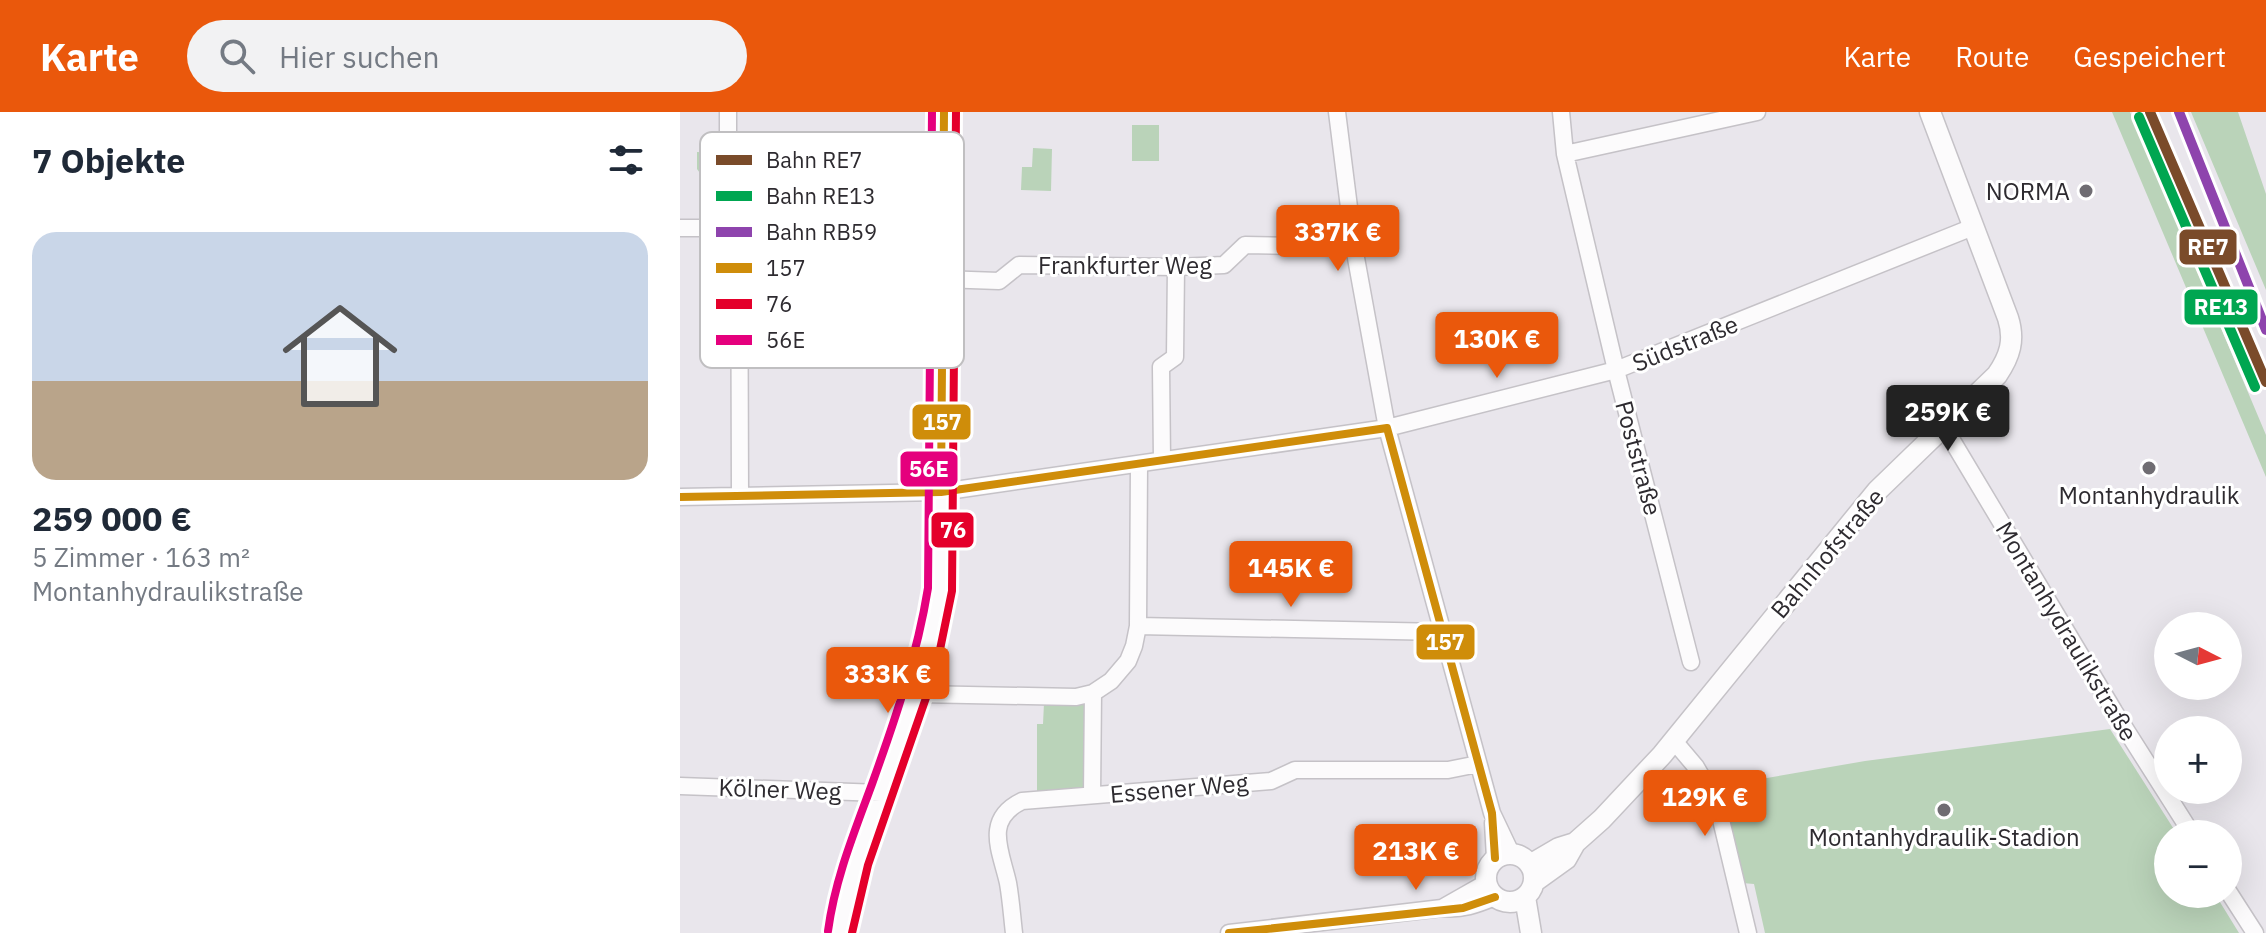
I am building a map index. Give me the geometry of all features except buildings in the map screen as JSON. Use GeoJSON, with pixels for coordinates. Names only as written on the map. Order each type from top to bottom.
{"type":"FeatureCollection","features":[{"type":"Feature","properties":{"kind":"main road","name":"Bahnhofstraße"},"geometry":{"type":"LineString","coordinates":[[1513,888],[1566,859],[1575,843],[1633,787],[1674,741],[1877,491],[1997,375],[2007,361],[2012,331],[2008,318],[1930,112]]}},
{"type":"Feature","properties":{"kind":"main road"},"geometry":{"type":"LineString","coordinates":[[1520,933],[1513,888],[1525,859],[1503,856],[1489,865],[1513,888],[1531,933]]}},
{"type":"Feature","properties":{"kind":"street"},"geometry":{"type":"LineString","coordinates":[[944,112],[944,132]]}},
{"type":"Feature","properties":{"kind":"street"},"geometry":{"type":"LineString","coordinates":[[1337,112],[1354,247],[1387,428],[1503,856]]}},
{"type":"Feature","properties":{"kind":"street","name":"Poststraße"},"geometry":{"type":"LineString","coordinates":[[1561,112],[1565,154],[1616,370],[1691,662]]}},
{"type":"Feature","properties":{"kind":"street"},"geometry":{"type":"LineString","coordinates":[[1565,154],[1746,114]]}},
{"type":"Feature","properties":{"kind":"street","name":"Südstraße"},"geometry":{"type":"LineString","coordinates":[[680,497],[941,492],[1387,428],[1616,370],[1973,227]]}},
{"type":"Feature","properties":{"kind":"street","name":"Frankfurter Weg"},"geometry":{"type":"LineString","coordinates":[[964,280],[999,281],[1019,265],[1224,265],[1245,245],[1354,247]]}},
{"type":"Feature","properties":{"kind":"street"},"geometry":{"type":"LineString","coordinates":[[1162,460],[1161,367],[1175,357],[1176,267]]}},
{"type":"Feature","properties":{"kind":"street"},"geometry":{"type":"LineString","coordinates":[[739,368],[740,496]]}},
{"type":"Feature","properties":{"kind":"street"},"geometry":{"type":"LineString","coordinates":[[840,933],[852,868],[918,694],[936,622],[940,589],[942,368]]}},
{"type":"Feature","properties":{"kind":"street","name":"Montanhydraulikstraße"},"geometry":{"type":"LineString","coordinates":[[1944,427],[2183,820]]}},
{"type":"Feature","properties":{"kind":"street"},"geometry":{"type":"LineString","coordinates":[[918,694],[1076,697],[1093,693],[1111,681],[1128,661],[1138,626],[1139,464]]}},
{"type":"Feature","properties":{"kind":"street"},"geometry":{"type":"LineString","coordinates":[[1138,626],[1443,632]]}},
{"type":"Feature","properties":{"kind":"street"},"geometry":{"type":"LineString","coordinates":[[1092,795],[1093,693]]}},
{"type":"Feature","properties":{"kind":"street"},"geometry":{"type":"LineString","coordinates":[[1674,741],[1696,767],[1717,803],[1748,933]]}},
{"type":"Feature","properties":{"kind":"street","name":"Essener Weg"},"geometry":{"type":"LineString","coordinates":[[1014,933],[1010,895],[998,845],[998,828],[1003,816],[1014,805],[1030,799],[1271,781],[1295,770],[1448,770],[1478,764]]}},
{"type":"Feature","properties":{"kind":"street","name":"Kölner Weg"},"geometry":{"type":"LineString","coordinates":[[680,786],[881,793]]}},
{"type":"Feature","properties":{"kind":"street"},"geometry":{"type":"LineString","coordinates":[[1229,933],[1442,908],[1513,888]]}},
{"type":"Feature","properties":{"kind":"street"},"geometry":{"type":"LineString","coordinates":[[2239,908],[2255,933]]}},
{"type":"Feature","properties":{"kind":"green space"},"geometry":{"type":"Polygon","coordinates":[[[2112,112],[2130,112],[2266,435],[2266,477],[2112,112]]]}},
{"type":"Feature","properties":{"kind":"green space"},"geometry":{"type":"Polygon","coordinates":[[[2191,112],[2238,112],[2266,194],[2266,290],[2191,112]]]}},
{"type":"Feature","properties":{"kind":"green space"},"geometry":{"type":"Polygon","coordinates":[[[1132,125],[1159,125],[1159,161],[1132,161],[1132,125]]]}},
{"type":"Feature","properties":{"kind":"green space"},"geometry":{"type":"Polygon","coordinates":[[[1033,148],[1052,149],[1051,191],[1021,190],[1022,167],[1032,167],[1033,148]]]}},
{"type":"Feature","properties":{"kind":"green space"},"geometry":{"type":"Polygon","coordinates":[[[697,152],[700,152],[700,173],[697,152]]]}},
{"type":"Feature","properties":{"kind":"green space"},"geometry":{"type":"Polygon","coordinates":[[[1044,703],[1083,704],[1087,709],[1082,789],[1037,793],[1037,724],[1043,724],[1044,703]]]}},
{"type":"Feature","properties":{"kind":"green space","name":"Montanhydraulik-Stadion"},"geometry":{"type":"Polygon","coordinates":[[[2110,729],[2154,798],[2154,804],[2158,804],[2168,820],[2154,820],[2154,908],[2224,908],[2239,933],[1765,933],[1754,884],[1742,883],[1721,786],[1865,761],[2110,729]]]}},
{"type":"Feature","properties":{"kind":"rail line","name":"RE7"},"geometry":{"type":"LineString","coordinates":[[2150,112],[2266,382]]}},
{"type":"Feature","properties":{"kind":"rail line","name":"RB59"},"geometry":{"type":"LineString","coordinates":[[2179,112],[2266,330]]}},
{"type":"Feature","properties":{"kind":"rail line","name":"RE13"},"geometry":{"type":"LineString","coordinates":[[2139,117],[2255,387]]}},
{"type":"Feature","properties":{"kind":"transit line","name":"56E"},"geometry":{"type":"LineString","coordinates":[[932,112],[932,132]]}},
{"type":"Feature","properties":{"kind":"transit line","name":"157"},"geometry":{"type":"LineString","coordinates":[[944,112],[944,132]]}},
{"type":"Feature","properties":{"kind":"transit line","name":"76"},"geometry":{"type":"LineString","coordinates":[[956,112],[956,132]]}},
{"type":"Feature","properties":{"kind":"transit line","name":"56E"},"geometry":{"type":"LineString","coordinates":[[828,931],[846,856],[904,688],[928,588],[930,368]]}},
{"type":"Feature","properties":{"kind":"transit line","name":"157"},"geometry":{"type":"LineString","coordinates":[[941,492],[942,368]]}},
{"type":"Feature","properties":{"kind":"transit line","name":"76"},"geometry":{"type":"LineString","coordinates":[[852,933],[868,865],[936,669],[952,591],[954,368]]}},
{"type":"Feature","properties":{"kind":"transit line","name":"157"},"geometry":{"type":"LineString","coordinates":[[1387,428],[1492,813],[1495,858]]}},
{"type":"Feature","properties":{"kind":"transit line","name":"157"},"geometry":{"type":"LineString","coordinates":[[680,497],[941,492],[1387,428]]}},
{"type":"Feature","properties":{"kind":"transit line","name":"157"},"geometry":{"type":"LineString","coordinates":[[1229,933],[1463,908],[1495,897]]}},
{"type":"Feature","properties":{"kind":"place","name":"NORMA"},"geometry":{"type":"Point","coordinates":[2086,191]}},
{"type":"Feature","properties":{"kind":"place","name":"Montanhydraulik"},"geometry":{"type":"Point","coordinates":[2149,468]}},
{"type":"Feature","properties":{"kind":"place","name":"Montanhydraulik-Stadion"},"geometry":{"type":"Point","coordinates":[1944,810]}}]}
